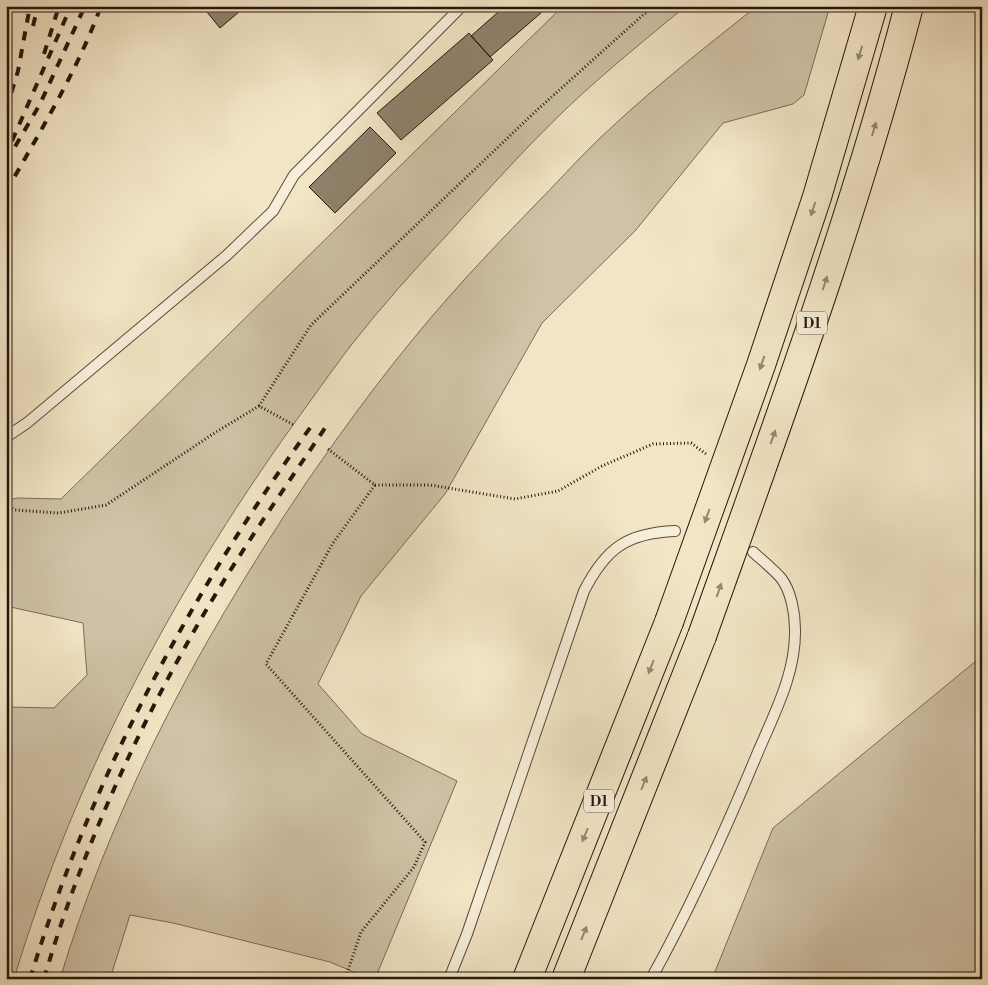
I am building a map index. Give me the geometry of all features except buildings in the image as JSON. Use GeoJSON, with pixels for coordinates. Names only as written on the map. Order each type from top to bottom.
{"type":"FeatureCollection","features":[{"type":"Feature","properties":{"kind":"highway","name":"D1"},"geometry":{"type":"LineString","coordinates":[[527,979],[669,622],[774,328],[817,197],[873,6]]}},
{"type":"Feature","properties":{"kind":"highway","name":"D1"},"geometry":{"type":"LineString","coordinates":[[566,979],[702,636],[792,385],[854,198],[909,6]]}},
{"type":"Feature","properties":{"kind":"lane"},"geometry":{"type":"LineString","coordinates":[[6,437],[27,423],[233,249],[273,210],[294,175],[462,6]]}},
{"type":"Feature","properties":{"kind":"lane"},"geometry":{"type":"LineString","coordinates":[[449,979],[467,934],[584,591],[594,571],[611,551],[638,536],[675,531]]}},
{"type":"Feature","properties":{"kind":"lane"},"geometry":{"type":"LineString","coordinates":[[652,979],[708,868],[789,677],[795,642],[791,602],[782,580],[753,552]]}},
{"type":"Feature","properties":{"kind":"path"},"geometry":{"type":"LineString","coordinates":[[6,505],[15,510],[59,513],[106,505],[216,432],[259,406],[311,325],[537,110],[654,6]]}},
{"type":"Feature","properties":{"kind":"path"},"geometry":{"type":"LineString","coordinates":[[259,406],[294,425]]}},
{"type":"Feature","properties":{"kind":"path"},"geometry":{"type":"LineString","coordinates":[[328,449],[375,485],[430,485],[515,499],[558,491],[602,466],[653,444],[691,443],[712,458]]}},
{"type":"Feature","properties":{"kind":"path"},"geometry":{"type":"LineString","coordinates":[[345,979],[361,932],[414,867],[425,842],[266,664],[333,543],[375,485]]}},
{"type":"Feature","properties":{"kind":"shaded area"},"geometry":{"type":"Polygon","coordinates":[[[563,6],[686,6],[567,108],[521,154],[422,261],[352,344],[317,391],[216,541],[174,610],[136,681],[100,753],[68,827],[39,902],[14,979],[6,979],[6,707],[54,708],[87,675],[83,623],[6,606],[6,501],[17,498],[61,499],[563,6]]]}},
{"type":"Feature","properties":{"kind":"shaded area"},"geometry":{"type":"Polygon","coordinates":[[[757,6],[830,6],[804,95],[793,104],[723,123],[635,231],[542,323],[445,494],[361,596],[318,684],[362,734],[457,781],[375,979],[370,979],[330,962],[173,923],[130,915],[110,979],[60,979],[79,919],[113,832],[169,712],[205,645],[244,579],[339,435],[447,299],[582,156],[656,88],[757,6]]]}},
{"type":"Feature","properties":{"kind":"shaded area"},"geometry":{"type":"Polygon","coordinates":[[[982,656],[982,979],[712,979],[773,828],[982,656]]]}},
{"type":"Feature","properties":{"kind":"railway"},"geometry":{"type":"LineString","coordinates":[[6,110],[18,71],[30,6]]}},
{"type":"Feature","properties":{"kind":"railway"},"geometry":{"type":"LineString","coordinates":[[33,26],[38,6]]}},
{"type":"Feature","properties":{"kind":"railway"},"geometry":{"type":"LineString","coordinates":[[44,54],[59,6]]}},
{"type":"Feature","properties":{"kind":"railway"},"geometry":{"type":"LineString","coordinates":[[12,141],[71,6]]}},
{"type":"Feature","properties":{"kind":"railway"},"geometry":{"type":"LineString","coordinates":[[6,162],[40,104],[85,6]]}},
{"type":"Feature","properties":{"kind":"railway"},"geometry":{"type":"LineString","coordinates":[[6,192],[69,78],[101,6]]}},
{"type":"Feature","properties":{"kind":"railway"},"geometry":{"type":"LineString","coordinates":[[30,979],[55,904],[83,831],[149,688],[227,551],[315,421]]}},
{"type":"Feature","properties":{"kind":"railway"},"geometry":{"type":"LineString","coordinates":[[44,979],[75,884],[134,745],[205,612],[325,428]]}}]}
